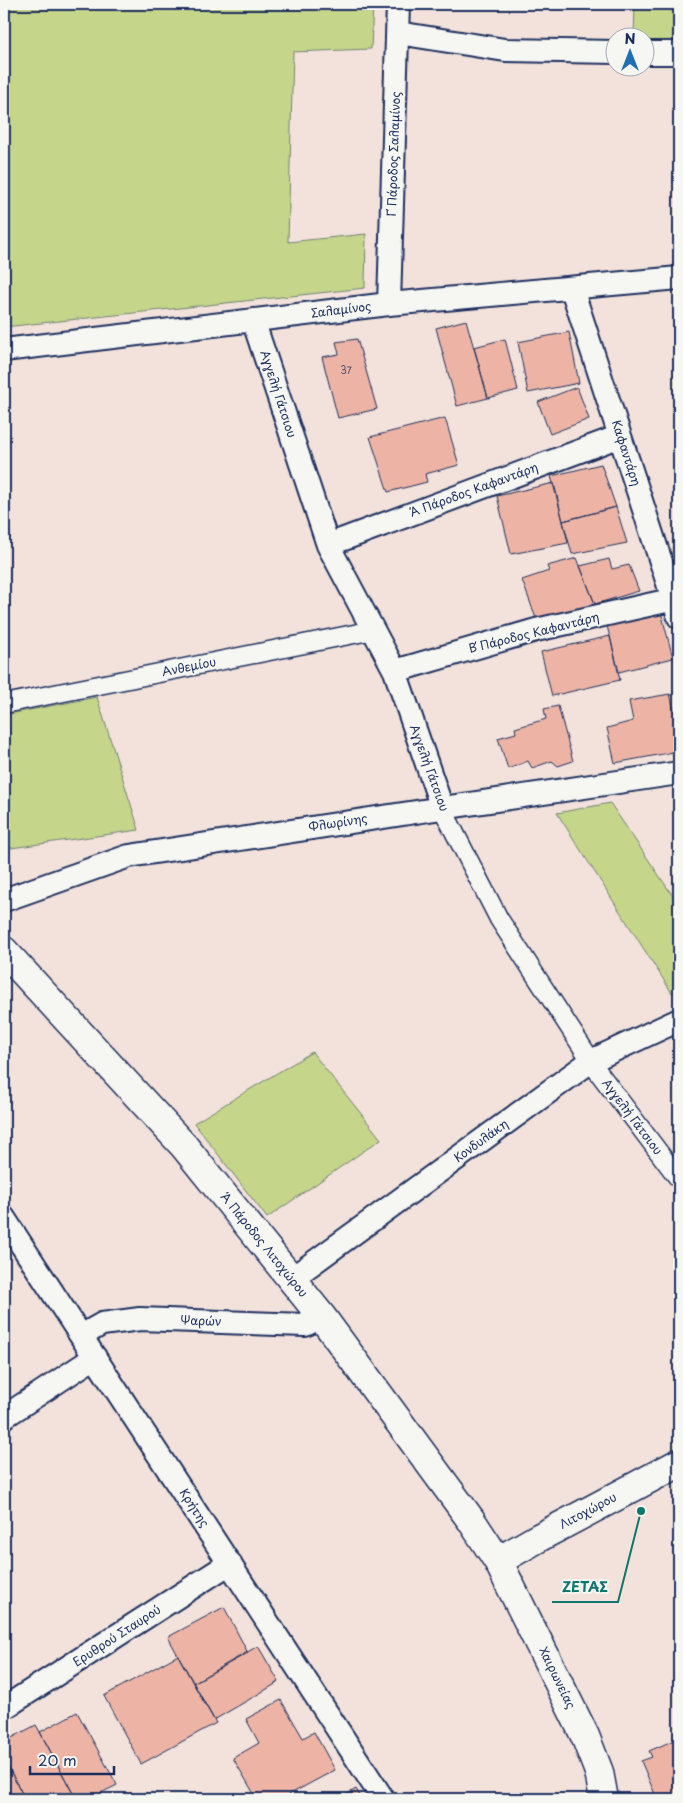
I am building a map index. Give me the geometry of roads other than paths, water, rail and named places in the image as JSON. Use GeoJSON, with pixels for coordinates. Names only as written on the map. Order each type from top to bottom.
{"type":"FeatureCollection","features":[{"type":"Feature","properties":{"kind":"street","name":"Γ΄ Πάροδος Σαλαμίνος"},"geometry":{"type":"LineString","coordinates":[[389,304],[398,4]]}},
{"type":"Feature","properties":{"kind":"street"},"geometry":{"type":"LineString","coordinates":[[398,33],[505,50],[606,52]]}},
{"type":"Feature","properties":{"kind":"street"},"geometry":{"type":"LineString","coordinates":[[656,52],[679,53]]}},
{"type":"Feature","properties":{"kind":"street","name":"Σαλαμίνος"},"geometry":{"type":"LineString","coordinates":[[4,350],[389,304],[679,278]]}},
{"type":"Feature","properties":{"kind":"street","name":"Καφαντάρη"},"geometry":{"type":"LineString","coordinates":[[572,289],[677,608]]}},
{"type":"Feature","properties":{"kind":"street","name":"Αγγελή Γάτσιου"},"geometry":{"type":"LineString","coordinates":[[253,320],[328,545],[396,671],[442,808],[499,919],[591,1061],[679,1179]]}},
{"type":"Feature","properties":{"kind":"street","name":"Α΄ Πάροδος Καφαντάρη"},"geometry":{"type":"LineString","coordinates":[[328,545],[620,436]]}},
{"type":"Feature","properties":{"kind":"street","name":"Β΄ Πάροδος Καφαντάρη"},"geometry":{"type":"LineString","coordinates":[[396,671],[536,630],[677,608]]}},
{"type":"Feature","properties":{"kind":"street","name":"Ανθεμίου"},"geometry":{"type":"LineString","coordinates":[[4,704],[374,630]]}},
{"type":"Feature","properties":{"kind":"street","name":"Φλωρίνης"},"geometry":{"type":"LineString","coordinates":[[4,900],[129,856],[679,773]]}},
{"type":"Feature","properties":{"kind":"street","name":"Α΄ Πάροδος Λιτοχώρου"},"geometry":{"type":"LineString","coordinates":[[4,951],[184,1146],[322,1317],[472,1520],[498,1561]]}},
{"type":"Feature","properties":{"kind":"street","name":"Κονδυλάκη"},"geometry":{"type":"LineString","coordinates":[[291,1279],[591,1061],[679,1020]]}},
{"type":"Feature","properties":{"kind":"street","name":"Κρήτης"},"geometry":{"type":"LineString","coordinates":[[4,1218],[383,1799]]}},
{"type":"Feature","properties":{"kind":"street","name":"Ψαρών"},"geometry":{"type":"LineString","coordinates":[[81,1336],[102,1324],[140,1319],[304,1325],[322,1317]]}},
{"type":"Feature","properties":{"kind":"street"},"geometry":{"type":"LineString","coordinates":[[4,1417],[95,1357]]}},
{"type":"Feature","properties":{"kind":"street","name":"Λιτοχώρου"},"geometry":{"type":"LineString","coordinates":[[498,1561],[679,1463]]}},
{"type":"Feature","properties":{"kind":"street","name":"Χαιρωνείας"},"geometry":{"type":"LineString","coordinates":[[498,1561],[585,1736],[599,1772],[604,1799]]}},
{"type":"Feature","properties":{"kind":"street","name":"Ερυθρού Σταυρού"},"geometry":{"type":"LineString","coordinates":[[4,1708],[230,1563]]}},
{"type":"Feature","properties":{"kind":"place","name":"ΖΕΤΑΣ"},"geometry":{"type":"Point","coordinates":[641,1511]}}]}
